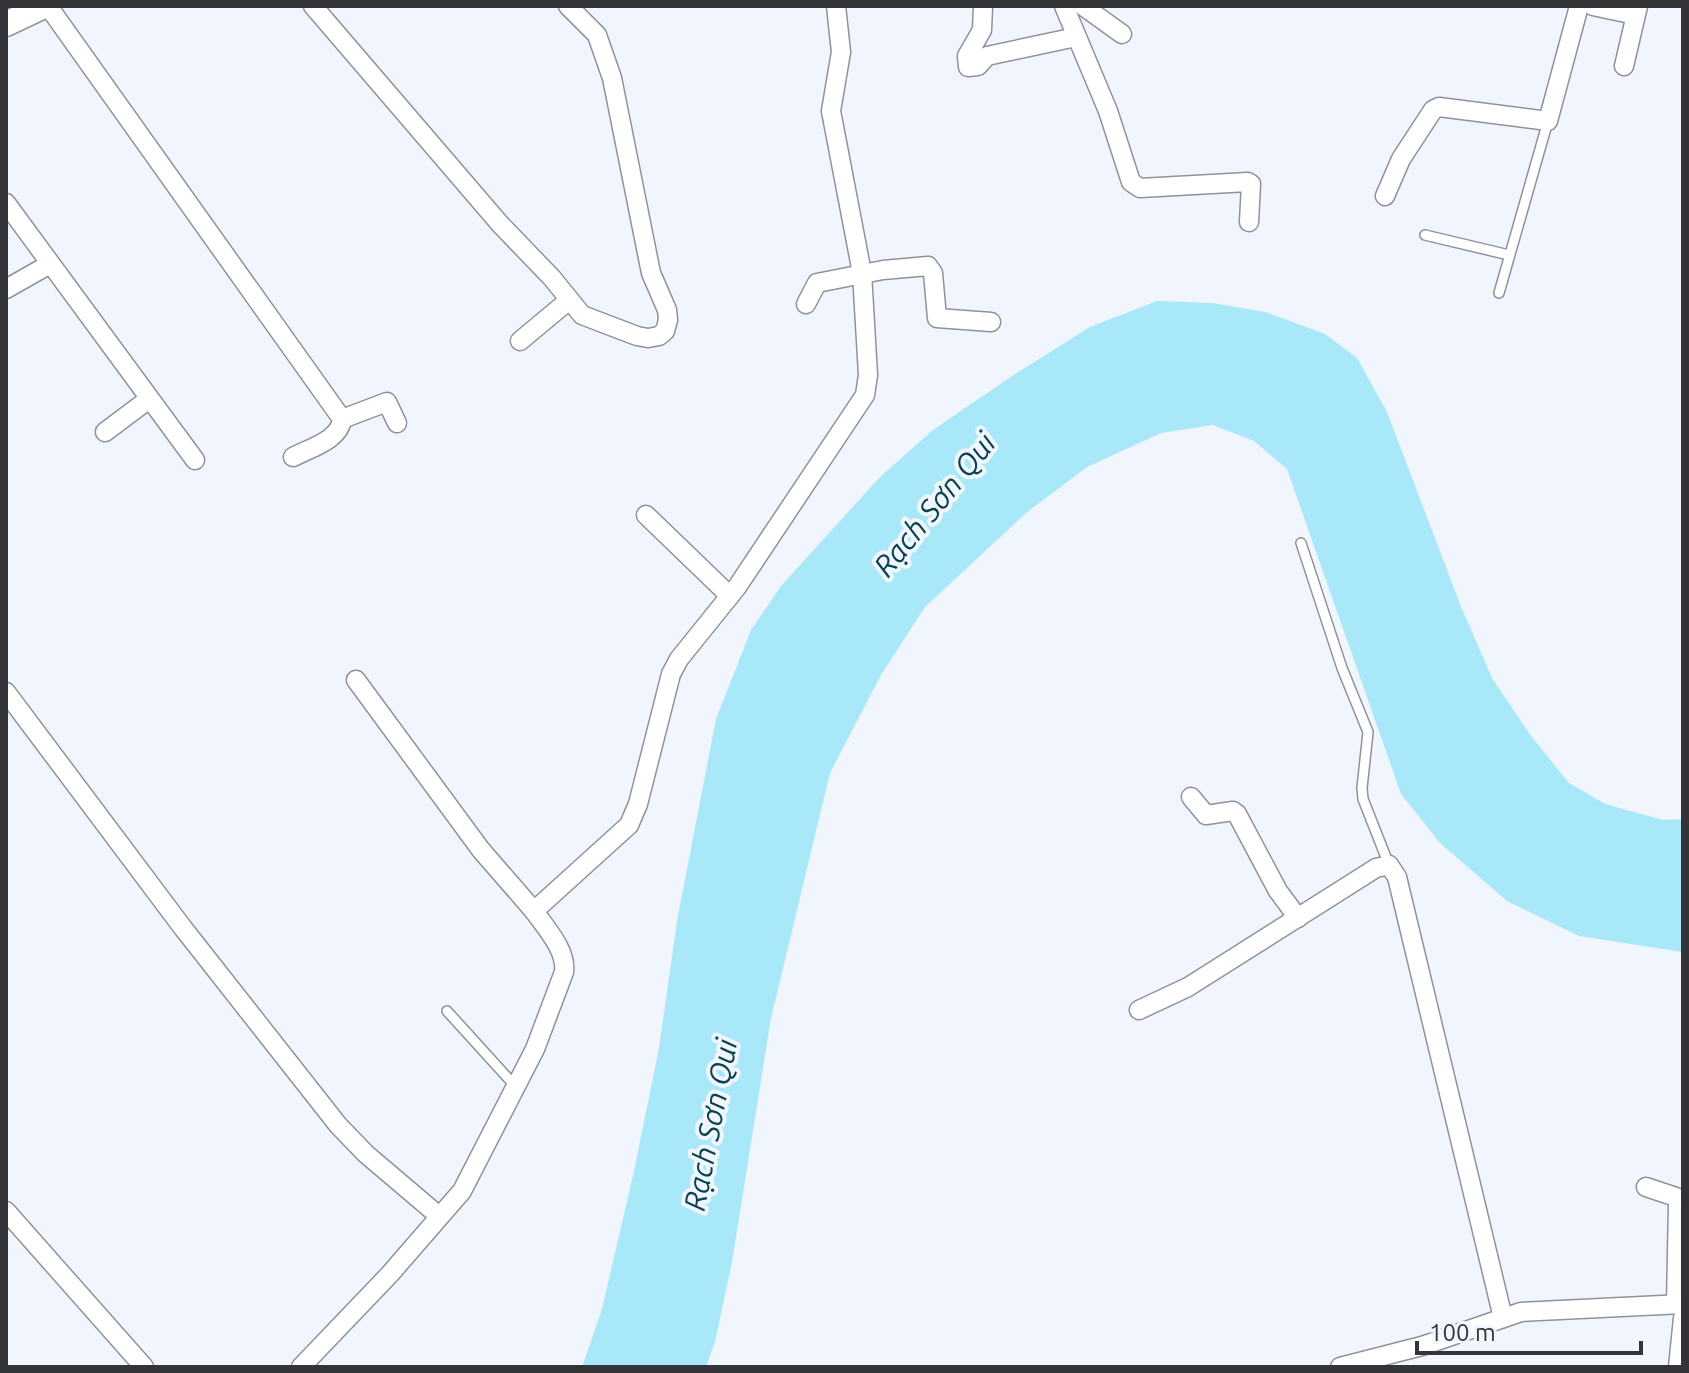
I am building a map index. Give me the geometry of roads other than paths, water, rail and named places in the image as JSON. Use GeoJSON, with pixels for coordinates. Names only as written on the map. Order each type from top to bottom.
{"type":"FeatureCollection","features":[{"type":"Feature","properties":{"kind":"street"},"geometry":{"type":"LineString","coordinates":[[6,24],[46,6],[342,419],[342,426],[335,435],[293,457]]}},
{"type":"Feature","properties":{"kind":"street"},"geometry":{"type":"LineString","coordinates":[[313,6],[582,315],[591,321],[648,338],[659,336],[665,331],[667,310],[651,273],[612,78],[597,35],[568,6]]}},
{"type":"Feature","properties":{"kind":"street"},"geometry":{"type":"LineString","coordinates":[[534,911],[629,825],[638,804],[671,674],[679,659],[730,596],[865,395],[871,272],[831,111],[841,52],[836,6]]}},
{"type":"Feature","properties":{"kind":"street"},"geometry":{"type":"LineString","coordinates":[[983,6],[982,30],[967,56],[968,67],[978,66],[987,56],[1076,37]]}},
{"type":"Feature","properties":{"kind":"street"},"geometry":{"type":"LineString","coordinates":[[1064,6],[1108,111],[1131,182],[1135,186],[1248,182],[1251,184],[1249,222]]}},
{"type":"Feature","properties":{"kind":"street"},"geometry":{"type":"LineString","coordinates":[[1083,6],[1122,34]]}},
{"type":"Feature","properties":{"kind":"street"},"geometry":{"type":"LineString","coordinates":[[1385,196],[1406,149],[1433,110],[1439,107],[1548,121],[1579,6]]}},
{"type":"Feature","properties":{"kind":"street"},"geometry":{"type":"LineString","coordinates":[[1593,6],[1636,11],[1624,66]]}},
{"type":"Feature","properties":{"kind":"street"},"geometry":{"type":"LineString","coordinates":[[6,203],[195,460]]}},
{"type":"Feature","properties":{"kind":"street"},"geometry":{"type":"LineString","coordinates":[[6,289],[50,264]]}},
{"type":"Feature","properties":{"kind":"street"},"geometry":{"type":"LineString","coordinates":[[806,304],[817,283],[871,272],[928,266],[933,273],[937,318],[991,322]]}},
{"type":"Feature","properties":{"kind":"street"},"geometry":{"type":"LineString","coordinates":[[520,341],[568,301]]}},
{"type":"Feature","properties":{"kind":"street"},"geometry":{"type":"LineString","coordinates":[[105,432],[149,399]]}},
{"type":"Feature","properties":{"kind":"street"},"geometry":{"type":"LineString","coordinates":[[342,419],[387,402],[397,423]]}},
{"type":"Feature","properties":{"kind":"street"},"geometry":{"type":"LineString","coordinates":[[646,515],[730,596]]}},
{"type":"Feature","properties":{"kind":"street"},"geometry":{"type":"LineString","coordinates":[[301,1367],[390,1274],[462,1191],[535,1049],[565,963],[534,911],[481,850],[356,680]]}},
{"type":"Feature","properties":{"kind":"street"},"geometry":{"type":"LineString","coordinates":[[6,692],[183,928],[338,1125],[366,1154],[439,1216]]}},
{"type":"Feature","properties":{"kind":"street"},"geometry":{"type":"LineString","coordinates":[[1191,797],[1206,815],[1233,811],[1237,814],[1278,891],[1298,918]]}},
{"type":"Feature","properties":{"kind":"street"},"geometry":{"type":"LineString","coordinates":[[1139,1010],[1188,987],[1376,868],[1389,865],[1397,877],[1503,1318]]}},
{"type":"Feature","properties":{"kind":"street"},"geometry":{"type":"LineString","coordinates":[[1646,1187],[1676,1197],[1678,1203],[1681,1309],[1678,1367]]}},
{"type":"Feature","properties":{"kind":"street"},"geometry":{"type":"LineString","coordinates":[[6,1211],[144,1367]]}},
{"type":"Feature","properties":{"kind":"street"},"geometry":{"type":"LineString","coordinates":[[1340,1367],[1422,1346],[1503,1318],[1542,1310],[1681,1309]]}},
{"type":"Feature","properties":{"kind":"lane"},"geometry":{"type":"LineString","coordinates":[[1499,293],[1548,121]]}},
{"type":"Feature","properties":{"kind":"lane"},"geometry":{"type":"LineString","coordinates":[[1425,235],[1509,255]]}},
{"type":"Feature","properties":{"kind":"lane"},"geometry":{"type":"LineString","coordinates":[[1301,543],[1342,668],[1368,732],[1363,799],[1389,865]]}},
{"type":"Feature","properties":{"kind":"lane"},"geometry":{"type":"LineString","coordinates":[[447,1011],[516,1087]]}},
{"type":"Feature","properties":{"kind":"water","name":"Rạch Sơn Qui"},"geometry":{"type":"Polygon","coordinates":[[[1157,301],[1212,303],[1265,312],[1325,334],[1357,358],[1387,412],[1460,604],[1492,678],[1531,736],[1569,783],[1605,804],[1663,820],[1683,819],[1683,952],[1579,936],[1507,901],[1440,843],[1401,794],[1287,469],[1254,441],[1213,425],[1161,433],[1087,467],[1027,512],[925,607],[881,675],[830,773],[771,1018],[732,1262],[715,1342],[706,1367],[582,1367],[602,1309],[634,1171],[659,1048],[677,921],[716,719],[751,630],[781,586],[879,478],[933,430],[1090,327],[1157,301]]]}}]}
